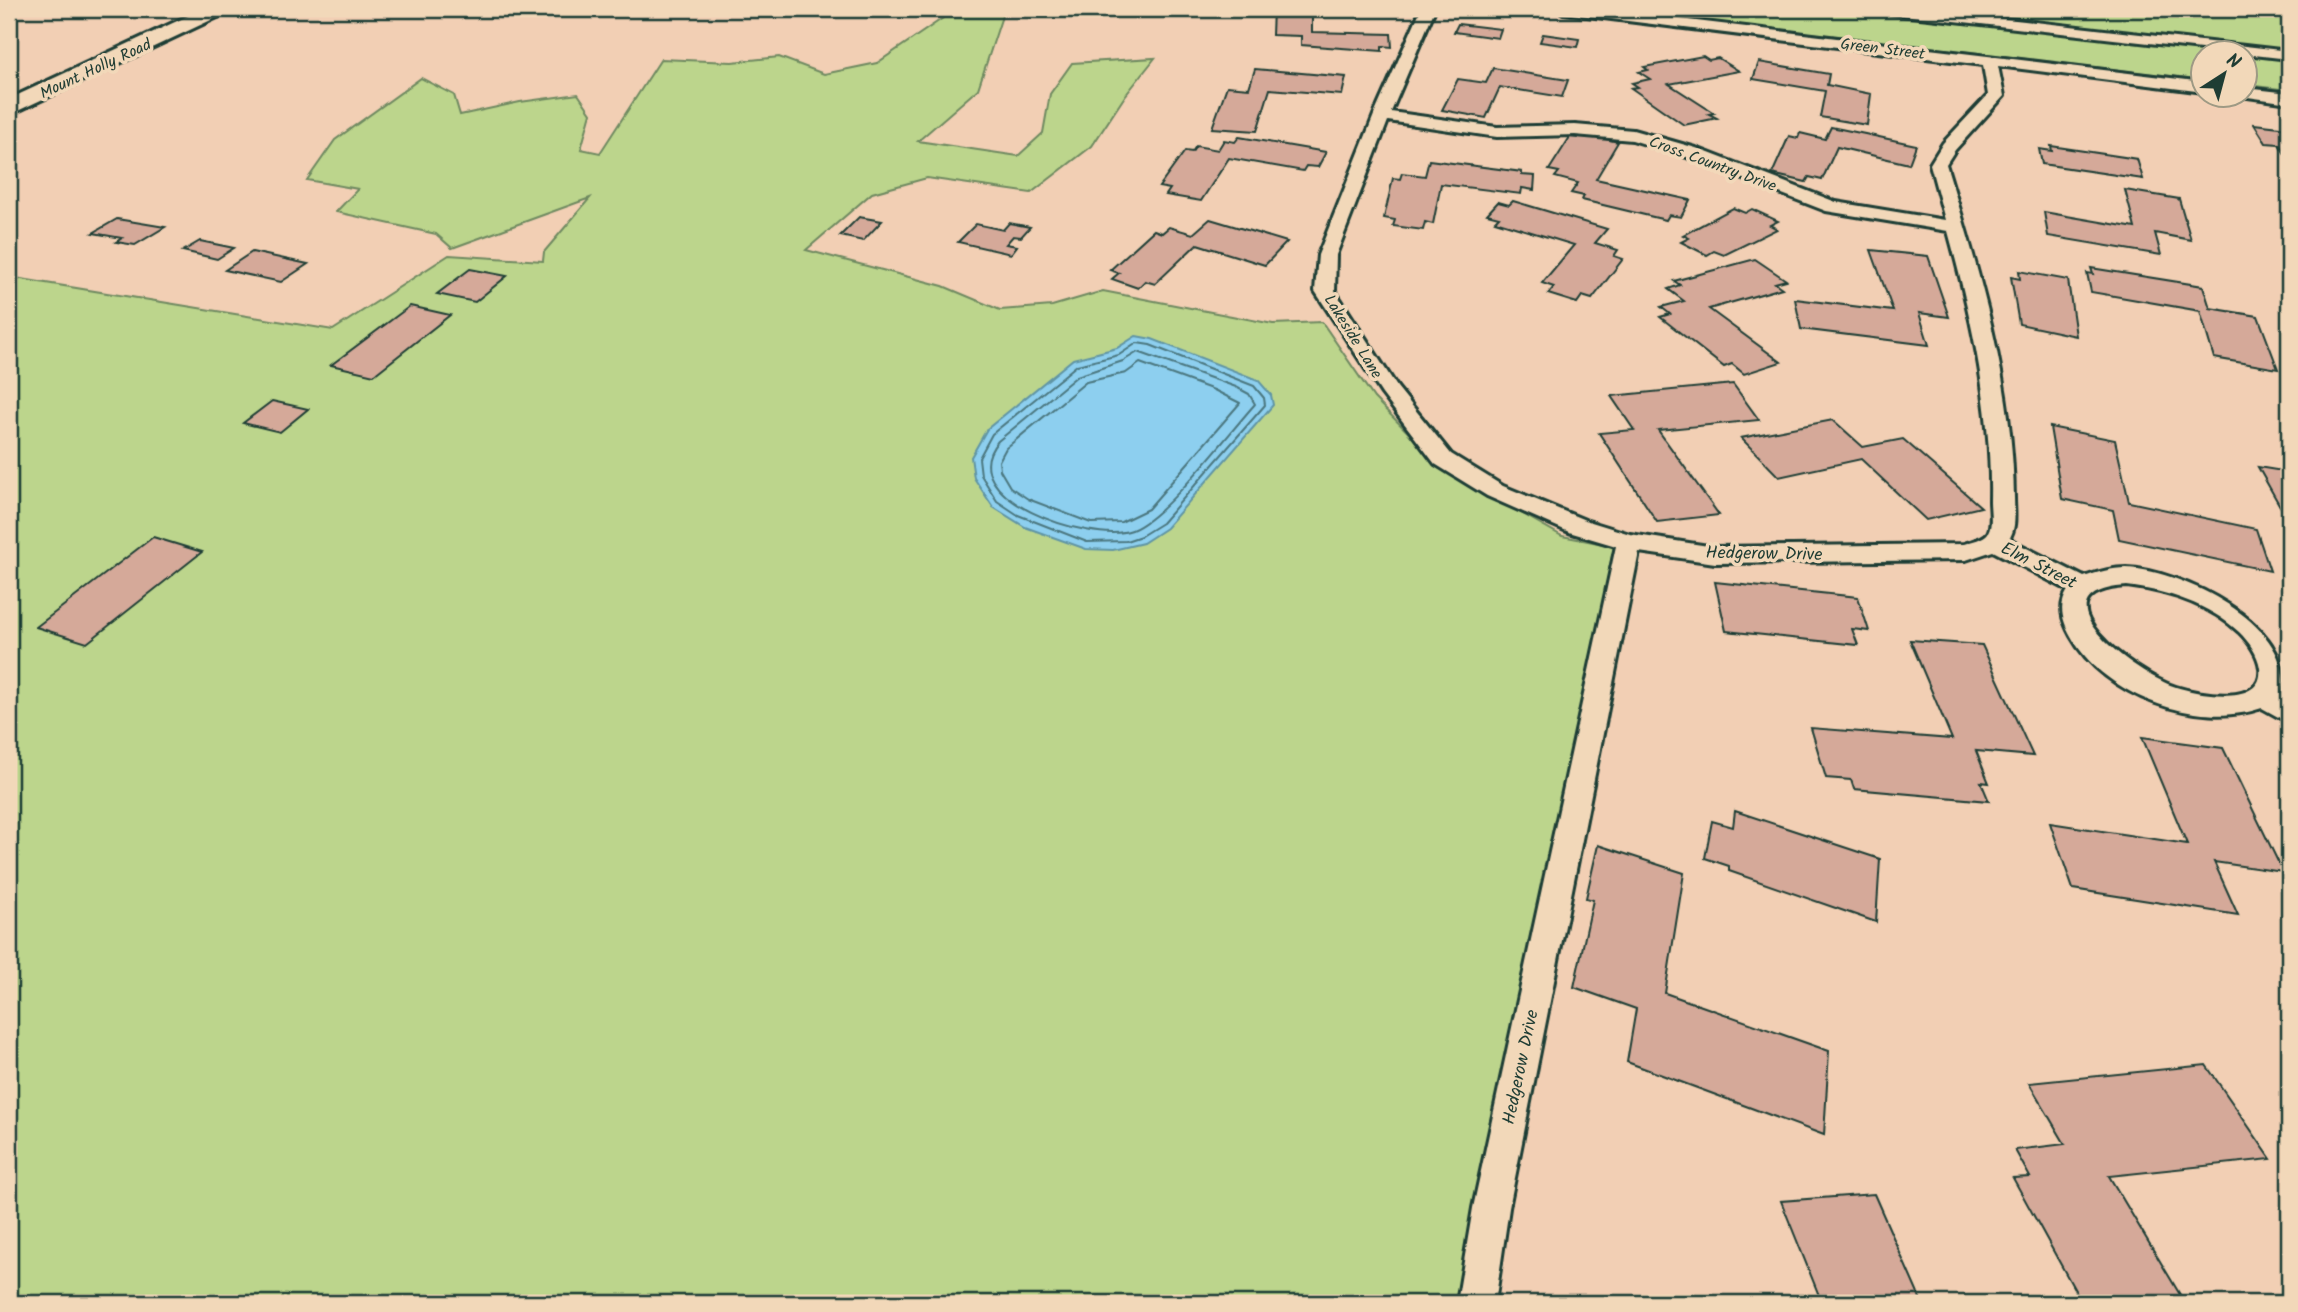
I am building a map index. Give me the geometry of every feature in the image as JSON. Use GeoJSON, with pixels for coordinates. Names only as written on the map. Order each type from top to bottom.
{"type":"FeatureCollection","features":[{"type":"Feature","properties":{"kind":"main road","name":"Mount Holly Road"},"geometry":{"type":"LineString","coordinates":[[9,108],[219,9]]}},
{"type":"Feature","properties":{"kind":"street","name":"Lakeside Lane"},"geometry":{"type":"LineString","coordinates":[[1428,9],[1382,115],[1327,255],[1325,292],[1389,390],[1443,459],[1495,491],[1577,526],[1629,542]]}},
{"type":"Feature","properties":{"kind":"street","name":"Green Street"},"geometry":{"type":"LineString","coordinates":[[1563,9],[2190,85]]}},
{"type":"Feature","properties":{"kind":"street"},"geometry":{"type":"LineString","coordinates":[[1885,9],[2289,55]]}},
{"type":"Feature","properties":{"kind":"street"},"geometry":{"type":"LineString","coordinates":[[1990,61],[1996,96],[1949,147],[1938,164],[1957,227],[1992,375],[2003,513],[2003,531],[1994,542]]}},
{"type":"Feature","properties":{"kind":"street"},"geometry":{"type":"LineString","coordinates":[[2260,95],[2289,98]]}},
{"type":"Feature","properties":{"kind":"street","name":"Cross Country Drive"},"geometry":{"type":"LineString","coordinates":[[1382,115],[1497,132],[1576,130],[1633,135],[1690,152],[1832,207],[1957,227]]}},
{"type":"Feature","properties":{"kind":"street","name":"Hedgerow Drive"},"geometry":{"type":"LineString","coordinates":[[1476,1303],[1490,1208],[1629,542],[1715,555],[1966,552],[1994,542]]}},
{"type":"Feature","properties":{"kind":"street","name":"Elm Street"},"geometry":{"type":"LineString","coordinates":[[1994,542],[2085,588]]}},
{"type":"Feature","properties":{"kind":"street","name":"Elm Street"},"geometry":{"type":"LineString","coordinates":[[2127,577],[2146,579],[2186,589],[2216,603],[2262,641],[2273,661],[2274,680],[2263,695],[2244,703],[2218,705],[2177,697],[2125,675],[2101,656],[2084,637],[2075,618],[2075,601],[2085,588],[2102,580],[2127,577]]}},
{"type":"Feature","properties":{"kind":"street"},"geometry":{"type":"LineString","coordinates":[[2263,695],[2289,712]]}},
{"type":"Feature","properties":{"kind":"green space"},"geometry":{"type":"Polygon","coordinates":[[[1608,9],[2289,9],[2289,90],[2260,87],[2260,38],[2190,38],[2190,78],[1608,9]]]}},
{"type":"Feature","properties":{"kind":"green space"},"geometry":{"type":"Polygon","coordinates":[[[1003,13],[978,89],[918,141],[1018,156],[1043,133],[1050,94],[1072,63],[1155,58],[1125,96],[1092,146],[1031,193],[927,178],[872,193],[806,250],[943,286],[1000,310],[1052,306],[1103,291],[1273,324],[1322,322],[1374,398],[1445,470],[1562,536],[1614,546],[1530,969],[1458,1303],[9,1303],[9,277],[333,330],[449,255],[543,261],[544,252],[590,198],[452,248],[436,234],[336,212],[358,189],[307,180],[335,140],[421,78],[454,95],[460,115],[520,102],[578,94],[591,113],[581,149],[600,153],[661,59],[732,62],[779,57],[824,74],[877,63],[949,14],[1003,13]]]}},
{"type":"Feature","properties":{"kind":"water"},"geometry":{"type":"Polygon","coordinates":[[[1136,336],[1152,339],[1258,380],[1271,395],[1273,405],[1166,528],[1143,543],[1113,550],[1086,549],[1025,527],[993,507],[974,478],[971,457],[987,429],[1073,359],[1117,348],[1136,336]]]}},
{"type":"Feature","properties":{"kind":"building"},"geometry":{"type":"Polygon","coordinates":[[[1273,9],[1312,9],[1312,32],[1391,34],[1392,47],[1382,46],[1382,51],[1301,45],[1301,36],[1272,35],[1273,9]]]}},
{"type":"Feature","properties":{"kind":"building"},"geometry":{"type":"Polygon","coordinates":[[[1458,24],[1501,29],[1498,38],[1454,32],[1458,24]]]}},
{"type":"Feature","properties":{"kind":"building"},"geometry":{"type":"Polygon","coordinates":[[[1543,34],[1579,39],[1577,47],[1540,42],[1543,34]]]}},
{"type":"Feature","properties":{"kind":"building"},"geometry":{"type":"Polygon","coordinates":[[[1703,56],[1709,60],[1718,58],[1739,71],[1669,84],[1714,113],[1709,114],[1717,118],[1684,125],[1631,88],[1638,87],[1632,83],[1650,79],[1639,72],[1648,70],[1644,67],[1703,56]]]}},
{"type":"Feature","properties":{"kind":"building"},"geometry":{"type":"Polygon","coordinates":[[[1759,62],[1829,74],[1827,85],[1871,94],[1867,125],[1820,117],[1825,91],[1753,79],[1759,62]]]}},
{"type":"Feature","properties":{"kind":"building"},"geometry":{"type":"Polygon","coordinates":[[[1493,68],[1568,80],[1562,97],[1500,87],[1486,118],[1442,110],[1458,79],[1486,83],[1493,68]]]}},
{"type":"Feature","properties":{"kind":"building"},"geometry":{"type":"Polygon","coordinates":[[[1255,69],[1346,77],[1342,95],[1270,89],[1257,131],[1212,128],[1227,86],[1249,88],[1255,69]]]}},
{"type":"Feature","properties":{"kind":"building"},"geometry":{"type":"Polygon","coordinates":[[[2254,124],[2288,128],[2289,161],[2279,144],[2266,143],[2254,124]]]}},
{"type":"Feature","properties":{"kind":"building"},"geometry":{"type":"Polygon","coordinates":[[[1831,127],[1916,145],[1909,164],[1837,147],[1822,180],[1809,177],[1806,182],[1772,174],[1789,136],[1798,138],[1800,133],[1825,139],[1831,127]]]}},
{"type":"Feature","properties":{"kind":"building"},"geometry":{"type":"Polygon","coordinates":[[[1581,133],[1618,142],[1596,179],[1690,200],[1681,217],[1669,215],[1666,220],[1582,200],[1584,196],[1571,193],[1578,183],[1555,177],[1559,172],[1549,170],[1570,137],[1577,138],[1581,133]]]}},
{"type":"Feature","properties":{"kind":"building"},"geometry":{"type":"Polygon","coordinates":[[[1239,137],[1326,152],[1318,167],[1306,166],[1303,171],[1229,158],[1201,201],[1166,195],[1170,189],[1159,187],[1185,151],[1192,152],[1196,146],[1218,150],[1224,140],[1235,142],[1239,137]]]}},
{"type":"Feature","properties":{"kind":"building"},"geometry":{"type":"Polygon","coordinates":[[[2051,146],[2137,159],[2143,179],[2042,164],[2039,149],[2052,151],[2051,146]]]}},
{"type":"Feature","properties":{"kind":"building"},"geometry":{"type":"Polygon","coordinates":[[[1429,160],[1522,172],[1522,175],[1535,176],[1534,190],[1522,188],[1521,194],[1441,184],[1433,224],[1425,222],[1423,230],[1393,226],[1395,220],[1384,218],[1393,178],[1400,179],[1402,173],[1425,176],[1429,160]]]}},
{"type":"Feature","properties":{"kind":"building"},"geometry":{"type":"Polygon","coordinates":[[[2125,190],[2179,199],[2191,240],[2155,233],[2161,255],[2048,236],[2044,212],[2135,228],[2125,190]]]}},
{"type":"Feature","properties":{"kind":"building"},"geometry":{"type":"Polygon","coordinates":[[[1513,201],[1607,229],[1595,243],[1618,250],[1614,256],[1623,259],[1592,299],[1582,296],[1577,303],[1548,294],[1554,287],[1542,283],[1574,245],[1495,221],[1499,217],[1487,214],[1498,202],[1509,205],[1513,201]]]}},
{"type":"Feature","properties":{"kind":"building"},"geometry":{"type":"Polygon","coordinates":[[[1733,208],[1745,213],[1752,209],[1778,221],[1770,225],[1777,229],[1724,255],[1714,251],[1707,255],[1681,242],[1689,238],[1683,235],[1733,208]]]}},
{"type":"Feature","properties":{"kind":"building"},"geometry":{"type":"Polygon","coordinates":[[[859,217],[882,221],[863,241],[840,236],[859,217]]]}},
{"type":"Feature","properties":{"kind":"building"},"geometry":{"type":"Polygon","coordinates":[[[117,219],[165,227],[135,245],[116,242],[122,238],[93,233],[117,219]]]}},
{"type":"Feature","properties":{"kind":"building"},"geometry":{"type":"Polygon","coordinates":[[[1210,219],[1287,242],[1265,265],[1197,244],[1155,284],[1145,281],[1138,288],[1112,279],[1119,273],[1110,270],[1154,230],[1162,233],[1169,227],[1193,234],[1210,219]]]}},
{"type":"Feature","properties":{"kind":"building"},"geometry":{"type":"Polygon","coordinates":[[[1009,223],[1030,227],[1021,237],[1013,236],[1006,244],[1017,246],[1011,254],[958,242],[976,224],[1003,230],[1009,223]]]}},
{"type":"Feature","properties":{"kind":"building"},"geometry":{"type":"Polygon","coordinates":[[[200,241],[234,248],[217,259],[183,251],[200,241]]]}},
{"type":"Feature","properties":{"kind":"building"},"geometry":{"type":"Polygon","coordinates":[[[1871,250],[1928,256],[1949,317],[1919,313],[1929,345],[1801,329],[1795,299],[1893,311],[1871,250]]]}},
{"type":"Feature","properties":{"kind":"building"},"geometry":{"type":"Polygon","coordinates":[[[252,252],[308,264],[281,282],[225,270],[252,252]]]}},
{"type":"Feature","properties":{"kind":"building"},"geometry":{"type":"Polygon","coordinates":[[[1755,259],[1786,280],[1775,283],[1782,288],[1709,309],[1781,362],[1744,374],[1732,364],[1724,367],[1660,317],[1670,314],[1661,307],[1684,301],[1668,289],[1680,285],[1674,281],[1755,259]]]}},
{"type":"Feature","properties":{"kind":"building"},"geometry":{"type":"Polygon","coordinates":[[[2091,268],[2203,286],[2210,308],[2258,316],[2278,369],[2214,358],[2200,311],[2091,292],[2087,273],[2093,274],[2091,268]]]}},
{"type":"Feature","properties":{"kind":"building"},"geometry":{"type":"Polygon","coordinates":[[[470,269],[507,276],[475,302],[437,294],[470,269]]]}},
{"type":"Feature","properties":{"kind":"building"},"geometry":{"type":"Polygon","coordinates":[[[2019,271],[2068,280],[2076,336],[2019,324],[2011,277],[2020,279],[2019,271]]]}},
{"type":"Feature","properties":{"kind":"building"},"geometry":{"type":"Polygon","coordinates":[[[410,306],[450,315],[374,375],[331,365],[410,306]]]}},
{"type":"Feature","properties":{"kind":"building"},"geometry":{"type":"Polygon","coordinates":[[[1733,384],[1759,420],[1658,430],[1719,515],[1657,522],[1599,433],[1634,430],[1611,396],[1733,384]]]}},
{"type":"Feature","properties":{"kind":"building"},"geometry":{"type":"Polygon","coordinates":[[[272,401],[308,409],[280,432],[243,423],[272,401]]]}},
{"type":"Feature","properties":{"kind":"building"},"geometry":{"type":"Polygon","coordinates":[[[1833,420],[1863,447],[1903,439],[1981,507],[1926,520],[1861,459],[1779,477],[1741,438],[1833,420]]]}},
{"type":"Feature","properties":{"kind":"building"},"geometry":{"type":"Polygon","coordinates":[[[2050,427],[2115,440],[2129,502],[2256,529],[2270,571],[2119,539],[2113,510],[2062,499],[2050,427]]]}},
{"type":"Feature","properties":{"kind":"building"},"geometry":{"type":"Polygon","coordinates":[[[2258,467],[2289,472],[2289,522],[2258,467]]]}},
{"type":"Feature","properties":{"kind":"building"},"geometry":{"type":"Polygon","coordinates":[[[153,537],[202,552],[87,643],[36,627],[153,537]]]}},
{"type":"Feature","properties":{"kind":"building"},"geometry":{"type":"Polygon","coordinates":[[[1715,582],[1858,597],[1869,631],[1852,629],[1858,645],[1726,631],[1715,582]]]}},
{"type":"Feature","properties":{"kind":"building"},"geometry":{"type":"Polygon","coordinates":[[[1910,640],[1982,645],[2033,756],[1976,751],[1989,783],[1981,782],[1989,801],[1854,789],[1851,780],[1826,778],[1811,728],[1952,739],[1910,640]]]}},
{"type":"Feature","properties":{"kind":"building"},"geometry":{"type":"Polygon","coordinates":[[[2142,737],[2223,748],[2283,872],[2214,862],[2238,915],[2073,889],[2050,823],[2187,844],[2142,737]]]}},
{"type":"Feature","properties":{"kind":"building"},"geometry":{"type":"Polygon","coordinates":[[[1735,811],[1880,859],[1876,922],[1729,871],[1729,866],[1705,858],[1712,821],[1733,827],[1735,811]]]}},
{"type":"Feature","properties":{"kind":"building"},"geometry":{"type":"Polygon","coordinates":[[[1598,845],[1684,873],[1665,993],[1829,1051],[1824,1135],[1627,1062],[1636,1009],[1574,987],[1593,900],[1586,898],[1598,845]]]}},
{"type":"Feature","properties":{"kind":"building"},"geometry":{"type":"Polygon","coordinates":[[[2206,1065],[2271,1159],[2109,1176],[2185,1303],[2082,1303],[2013,1178],[2030,1177],[2015,1150],[2065,1144],[2029,1083],[2206,1065]]]}},
{"type":"Feature","properties":{"kind":"building"},"geometry":{"type":"Polygon","coordinates":[[[1874,1194],[1922,1303],[1822,1303],[1781,1201],[1874,1194]]]}}]}
